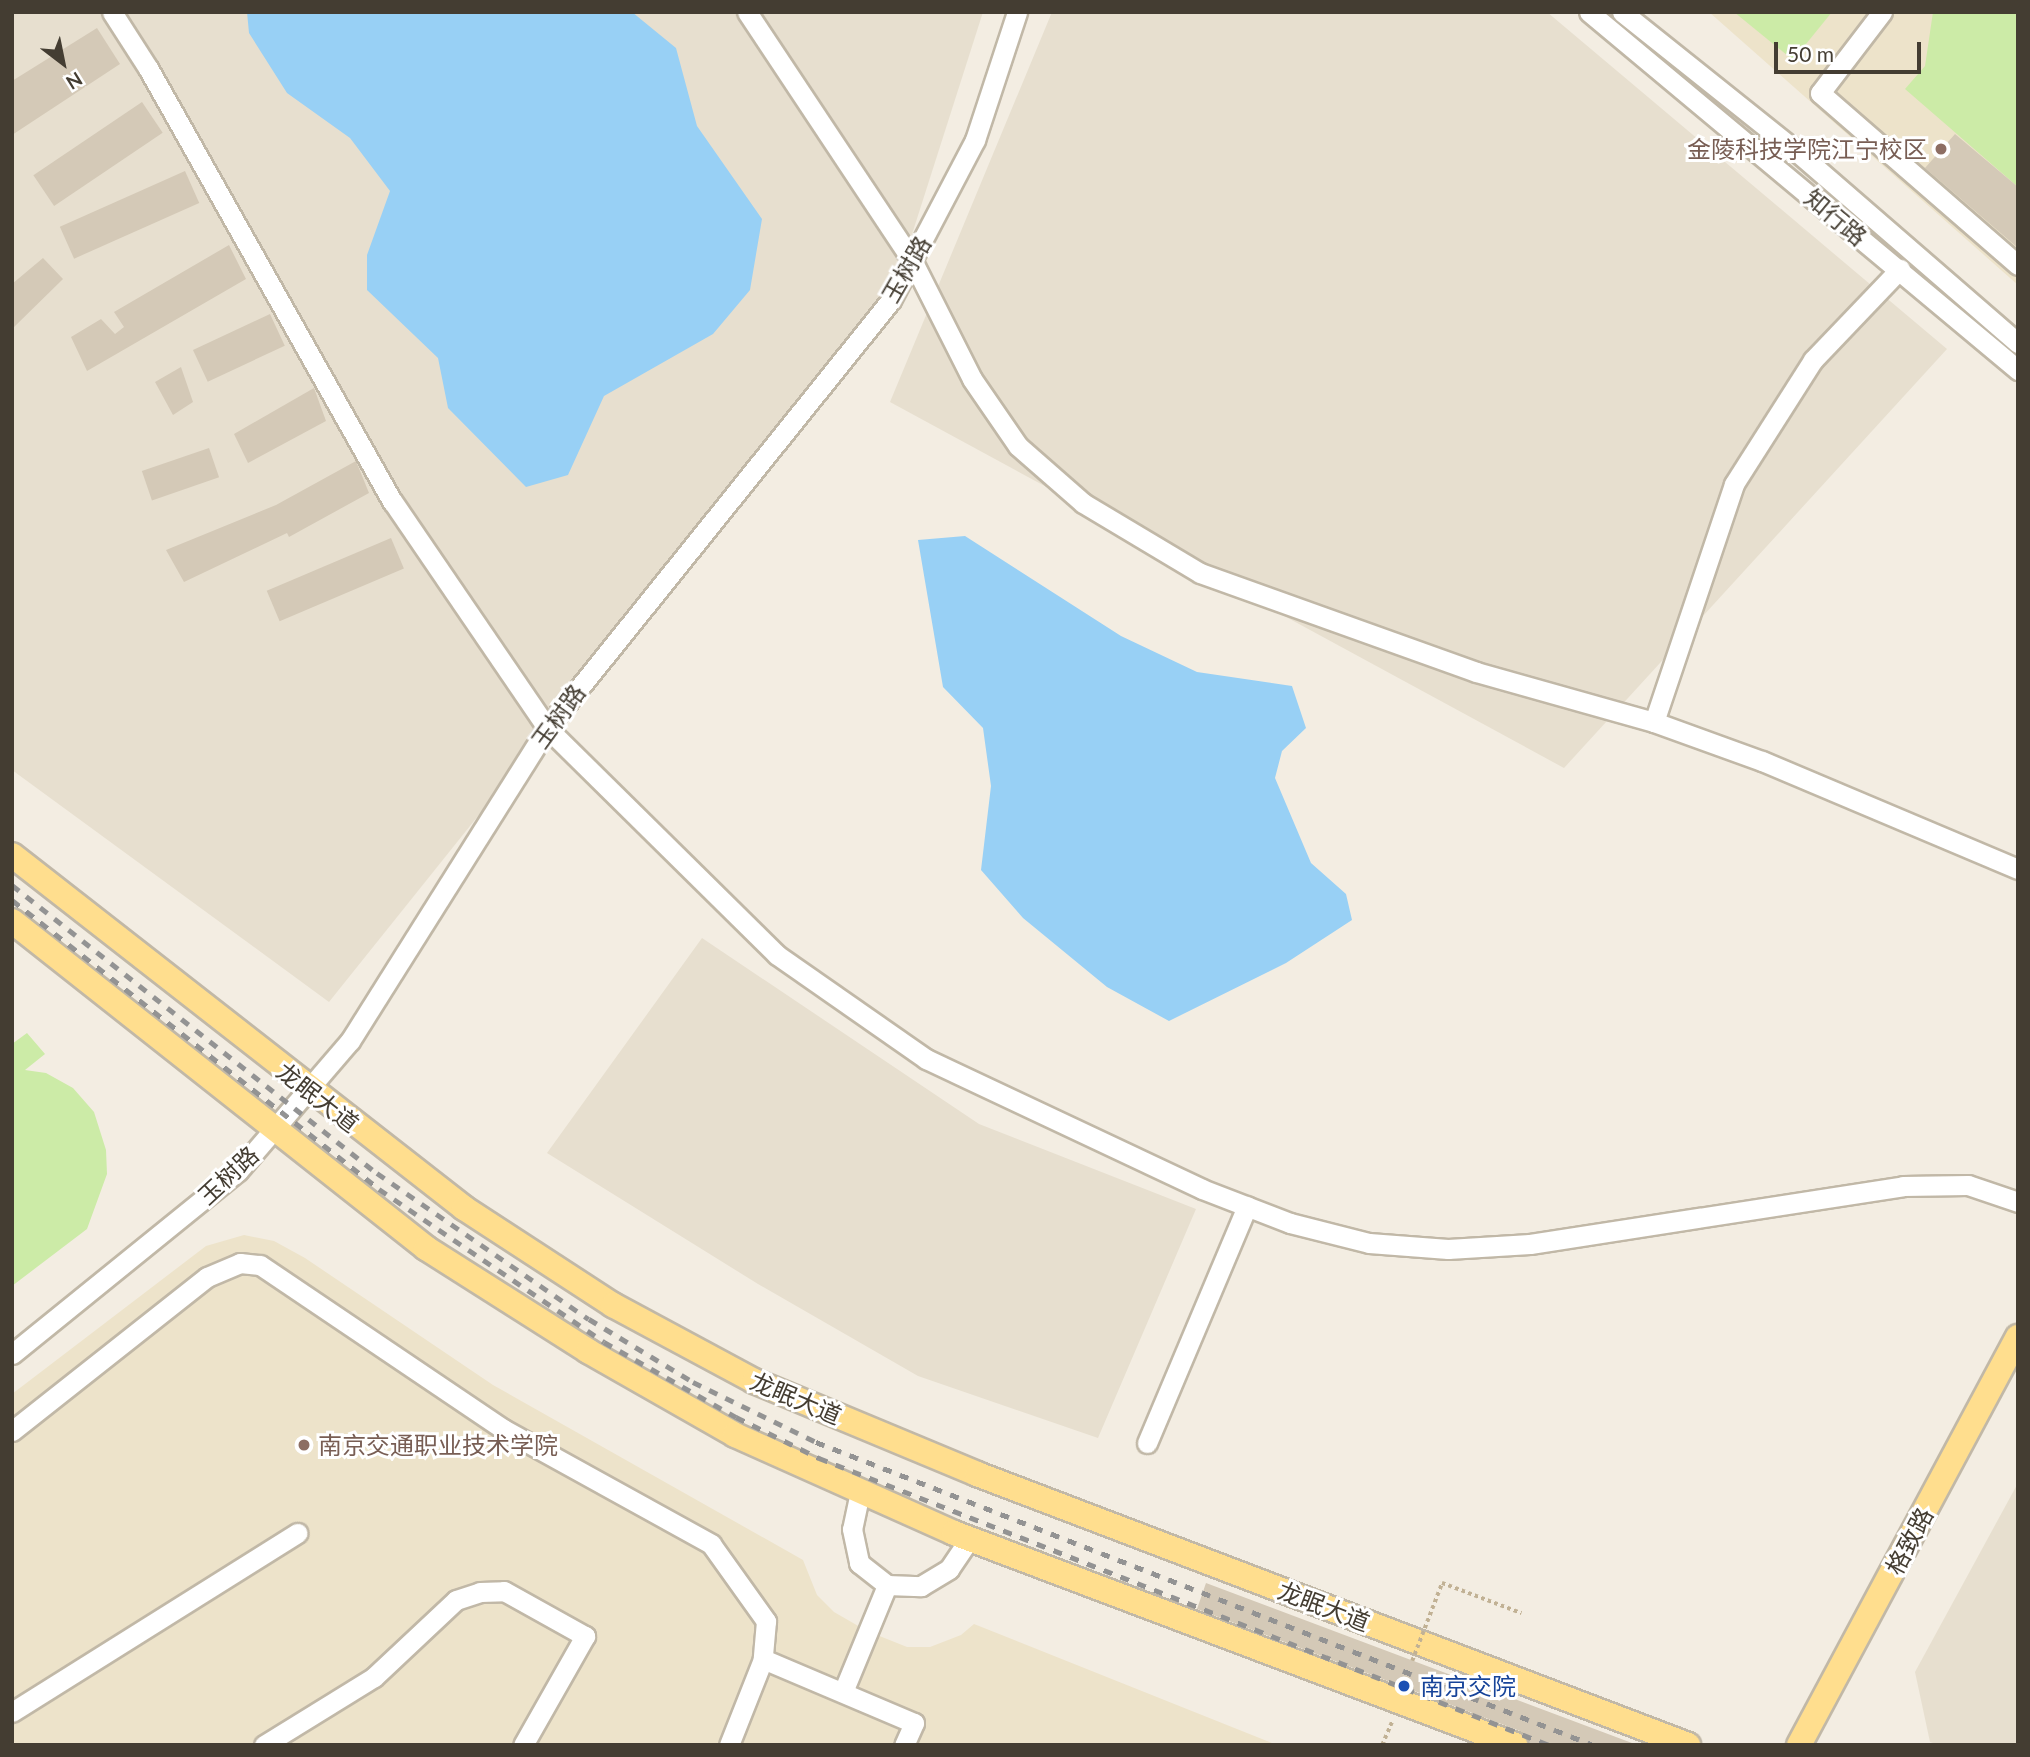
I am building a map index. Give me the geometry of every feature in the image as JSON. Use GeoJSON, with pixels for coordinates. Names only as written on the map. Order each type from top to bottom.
{"type":"FeatureCollection","features":[{"type":"Feature","properties":{"kind":"main road","name":"龙眠大道"},"geometry":{"type":"LineString","coordinates":[[12,855],[308,1091],[464,1208],[613,1305],[754,1381],[977,1474],[1688,1745]]}},
{"type":"Feature","properties":{"kind":"main road"},"geometry":{"type":"LineString","coordinates":[[12,921],[426,1248],[588,1351],[735,1436],[970,1538],[1515,1745]]}},
{"type":"Feature","properties":{"kind":"main road","name":"格致路"},"geometry":{"type":"LineString","coordinates":[[1799,1745],[2018,1337]]}},
{"type":"Feature","properties":{"kind":"street"},"geometry":{"type":"LineString","coordinates":[[112,12],[148,68],[393,502],[547,728],[776,955],[926,1059],[1247,1206],[1369,1244],[1448,1250],[1530,1244],[1903,1186],[1968,1185],[2018,1202]]}},
{"type":"Feature","properties":{"kind":"street"},"geometry":{"type":"LineString","coordinates":[[747,12],[912,260],[972,379],[1018,446],[1083,503],[1200,573],[1476,672],[1654,722],[1762,761],[2018,869]]}},
{"type":"Feature","properties":{"kind":"street","name":"玉树路"},"geometry":{"type":"LineString","coordinates":[[12,1354],[238,1171],[350,1041],[547,728],[891,300],[975,140],[1017,12]]}},
{"type":"Feature","properties":{"kind":"street","name":"知行路"},"geometry":{"type":"LineString","coordinates":[[1589,12],[2018,370]]}},
{"type":"Feature","properties":{"kind":"street","name":"知行路"},"geometry":{"type":"LineString","coordinates":[[1622,12],[1795,150],[2018,343]]}},
{"type":"Feature","properties":{"kind":"street"},"geometry":{"type":"LineString","coordinates":[[1882,12],[1820,93],[2018,265]]}},
{"type":"Feature","properties":{"kind":"street"},"geometry":{"type":"LineString","coordinates":[[1654,722],[1734,484],[1813,360],[1899,269]]}},
{"type":"Feature","properties":{"kind":"street"},"geometry":{"type":"LineString","coordinates":[[1147,1443],[1247,1206]]}},
{"type":"Feature","properties":{"kind":"street"},"geometry":{"type":"LineString","coordinates":[[12,1431],[207,1277],[240,1263],[260,1265],[493,1423],[711,1544],[766,1621],[763,1659],[729,1745]]}},
{"type":"Feature","properties":{"kind":"street"},"geometry":{"type":"LineString","coordinates":[[860,1492],[852,1529],[859,1563],[887,1585],[921,1586],[949,1569],[970,1538]]}},
{"type":"Feature","properties":{"kind":"street"},"geometry":{"type":"LineString","coordinates":[[12,1712],[297,1532]]}},
{"type":"Feature","properties":{"kind":"street"},"geometry":{"type":"LineString","coordinates":[[843,1692],[887,1585]]}},
{"type":"Feature","properties":{"kind":"street"},"geometry":{"type":"LineString","coordinates":[[264,1745],[374,1677],[456,1600],[480,1592],[504,1591],[585,1636],[523,1745]]}},
{"type":"Feature","properties":{"kind":"street"},"geometry":{"type":"LineString","coordinates":[[763,1659],[914,1723],[904,1745]]}},
{"type":"Feature","properties":{"kind":"path"},"geometry":{"type":"LineString","coordinates":[[1412,1661],[1442,1583],[1521,1613]]}},
{"type":"Feature","properties":{"kind":"path"},"geometry":{"type":"LineString","coordinates":[[1382,1745],[1396,1712]]}},
{"type":"Feature","properties":{"kind":"shaded area"},"geometry":{"type":"Polygon","coordinates":[[[12,12],[983,12],[891,300],[329,1002],[12,770],[12,12]]]}},
{"type":"Feature","properties":{"kind":"shaded area"},"geometry":{"type":"Polygon","coordinates":[[[1052,12],[1547,12],[1947,349],[1564,768],[890,402],[1052,12]]]}},
{"type":"Feature","properties":{"kind":"shaded area","name":"金陵科技学院江宁校区"},"geometry":{"type":"Polygon","coordinates":[[[1709,12],[2018,12],[2018,285],[1709,12]]]}},
{"type":"Feature","properties":{"kind":"shaded area"},"geometry":{"type":"Polygon","coordinates":[[[702,938],[979,1124],[1196,1209],[1098,1438],[918,1376],[758,1284],[547,1153],[702,938]]]}},
{"type":"Feature","properties":{"kind":"shaded area","name":"南京交通职业技术学院"},"geometry":{"type":"Polygon","coordinates":[[[244,1235],[274,1241],[305,1258],[493,1385],[803,1560],[817,1595],[834,1612],[867,1631],[907,1647],[930,1647],[961,1635],[974,1624],[1277,1745],[12,1745],[12,1394],[206,1246],[244,1235]]]}},
{"type":"Feature","properties":{"kind":"shaded area"},"geometry":{"type":"Polygon","coordinates":[[[2018,1483],[2018,1745],[1939,1745],[1930,1742],[1915,1672],[2018,1483]]]}},
{"type":"Feature","properties":{"kind":"green space"},"geometry":{"type":"Polygon","coordinates":[[[1734,12],[1832,12],[1793,60],[1734,12]]]}},
{"type":"Feature","properties":{"kind":"green space"},"geometry":{"type":"Polygon","coordinates":[[[1933,12],[2018,12],[2018,187],[1905,89],[1925,66],[1933,12]]]}},
{"type":"Feature","properties":{"kind":"green space"},"geometry":{"type":"Polygon","coordinates":[[[27,1033],[45,1054],[25,1070],[46,1073],[73,1088],[94,1112],[106,1150],[107,1174],[87,1229],[12,1286],[12,1044],[27,1033]]]}},
{"type":"Feature","properties":{"kind":"water"},"geometry":{"type":"Polygon","coordinates":[[[247,12],[632,12],[676,48],[697,126],[762,219],[750,290],[713,334],[604,396],[568,475],[526,487],[448,408],[438,358],[367,290],[367,255],[390,191],[350,138],[287,93],[249,33],[247,12]]]}},
{"type":"Feature","properties":{"kind":"water"},"geometry":{"type":"Polygon","coordinates":[[[965,536],[1121,636],[1197,672],[1292,686],[1306,728],[1282,751],[1275,778],[1311,863],[1346,894],[1352,920],[1286,963],[1169,1021],[1107,987],[1023,918],[981,870],[991,786],[983,728],[943,687],[918,540],[965,536]]]}},
{"type":"Feature","properties":{"kind":"building"},"geometry":{"type":"Polygon","coordinates":[[[97,28],[120,64],[12,135],[12,81],[97,28]]]}},
{"type":"Feature","properties":{"kind":"building"},"geometry":{"type":"Polygon","coordinates":[[[142,102],[163,133],[54,206],[33,175],[142,102]]]}},
{"type":"Feature","properties":{"kind":"building"},"geometry":{"type":"Polygon","coordinates":[[[1955,134],[2018,187],[2018,248],[1925,168],[1955,134]]]}},
{"type":"Feature","properties":{"kind":"building"},"geometry":{"type":"Polygon","coordinates":[[[185,171],[199,203],[74,259],[60,227],[185,171]]]}},
{"type":"Feature","properties":{"kind":"building"},"geometry":{"type":"Polygon","coordinates":[[[229,245],[246,279],[87,371],[71,337],[101,319],[115,334],[124,327],[114,312],[229,245]]]}},
{"type":"Feature","properties":{"kind":"building"},"geometry":{"type":"Polygon","coordinates":[[[43,258],[63,279],[12,329],[12,284],[43,258]]]}},
{"type":"Feature","properties":{"kind":"building"},"geometry":{"type":"Polygon","coordinates":[[[270,314],[285,346],[208,382],[193,350],[270,314]]]}},
{"type":"Feature","properties":{"kind":"building"},"geometry":{"type":"Polygon","coordinates":[[[181,367],[193,402],[173,415],[155,382],[181,367]]]}},
{"type":"Feature","properties":{"kind":"building"},"geometry":{"type":"Polygon","coordinates":[[[314,388],[326,421],[248,463],[234,434],[314,388]]]}},
{"type":"Feature","properties":{"kind":"building"},"geometry":{"type":"Polygon","coordinates":[[[209,448],[219,477],[152,500],[142,471],[209,448]]]}},
{"type":"Feature","properties":{"kind":"building"},"geometry":{"type":"Polygon","coordinates":[[[356,461],[369,493],[289,537],[287,533],[184,582],[166,550],[276,505],[356,461]]]}},
{"type":"Feature","properties":{"kind":"building"},"geometry":{"type":"Polygon","coordinates":[[[391,538],[404,568],[280,621],[267,591],[391,538]]]}},
{"type":"Feature","properties":{"kind":"building"},"geometry":{"type":"Polygon","coordinates":[[[1206,1583],[1632,1745],[1530,1745],[1520,1731],[1197,1609],[1206,1583]]]}},
{"type":"Feature","properties":{"kind":"railway"},"geometry":{"type":"LineString","coordinates":[[12,885],[377,1173],[589,1319],[693,1382],[816,1442],[1593,1745]]}},
{"type":"Feature","properties":{"kind":"railway"},"geometry":{"type":"LineString","coordinates":[[12,900],[379,1189],[604,1342],[736,1417],[819,1458],[1549,1745]]}},
{"type":"Feature","properties":{"kind":"place","name":"金陵科技学院江宁校区"},"geometry":{"type":"Point","coordinates":[1941,149]}},
{"type":"Feature","properties":{"kind":"place","name":"南京交通职业技术学院"},"geometry":{"type":"Point","coordinates":[304,1445]}},
{"type":"Feature","properties":{"kind":"place","name":"南京交院"},"geometry":{"type":"Point","coordinates":[1404,1686]}}]}
